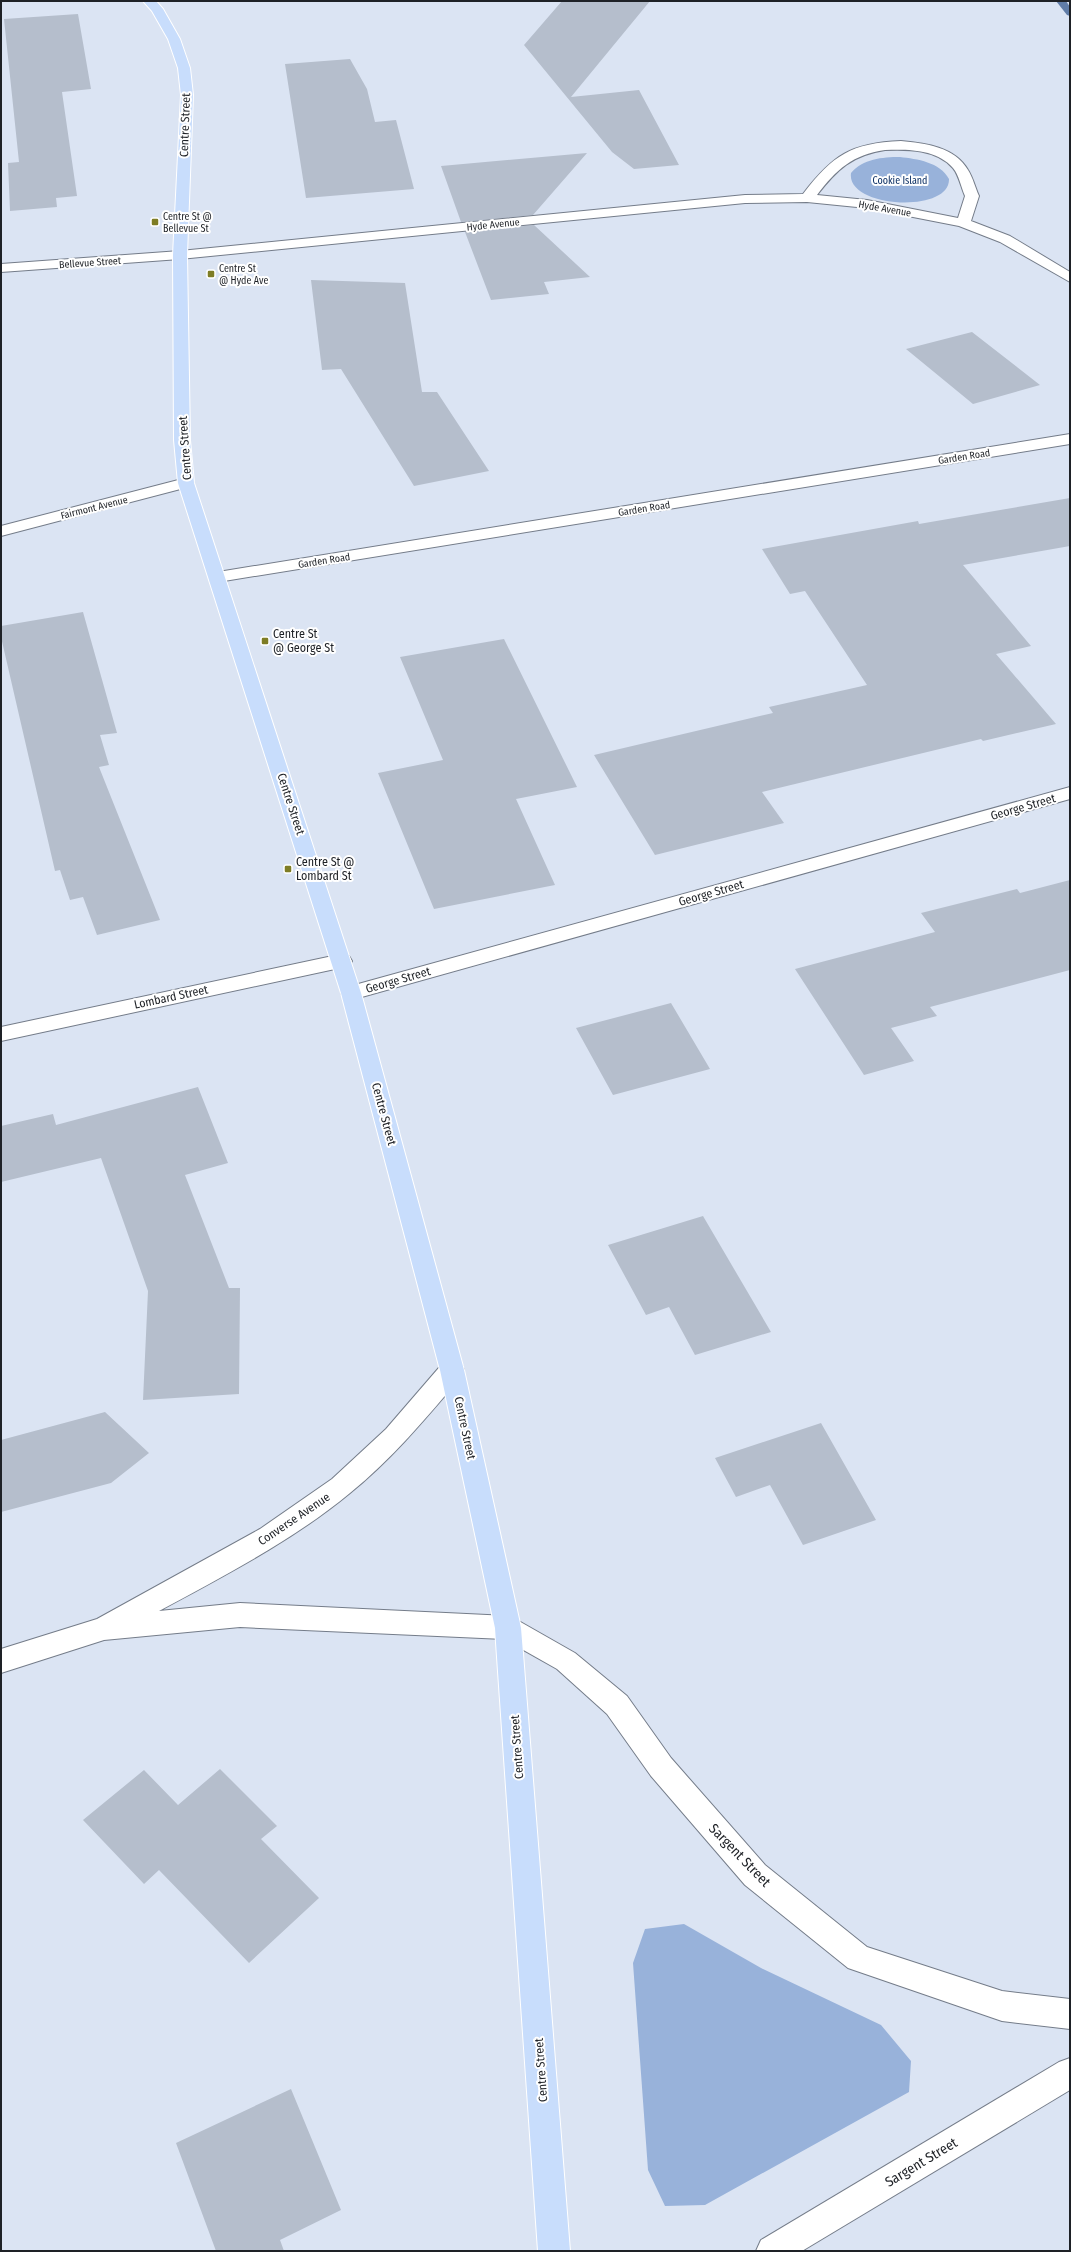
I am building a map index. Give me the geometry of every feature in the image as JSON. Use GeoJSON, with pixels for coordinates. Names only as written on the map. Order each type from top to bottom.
{"type":"FeatureCollection","features":[{"type":"Feature","properties":{"kind":"main road","name":"Centre Street"},"geometry":{"type":"LineString","coordinates":[[149,1],[157,9],[174,39],[184,68],[187,95],[180,255],[182,440],[186,483],[218,577],[351,993],[452,1370],[508,1628],[554,2251]]}},
{"type":"Feature","properties":{"kind":"street"},"geometry":{"type":"LineString","coordinates":[[806,198],[827,173],[846,158],[867,149],[894,145],[921,148],[946,155],[957,164],[972,196],[963,223]]}},
{"type":"Feature","properties":{"kind":"street","name":"Hyde Avenue"},"geometry":{"type":"LineString","coordinates":[[180,255],[745,199],[806,198],[867,204],[963,223],[1005,239],[1070,278]]}},
{"type":"Feature","properties":{"kind":"street","name":"Bellevue Street"},"geometry":{"type":"LineString","coordinates":[[1,268],[180,255]]}},
{"type":"Feature","properties":{"kind":"street","name":"Garden Road"},"geometry":{"type":"LineString","coordinates":[[218,577],[1070,439]]}},
{"type":"Feature","properties":{"kind":"street","name":"Fairmont Avenue"},"geometry":{"type":"LineString","coordinates":[[1,531],[186,483]]}},
{"type":"Feature","properties":{"kind":"street","name":"George Street"},"geometry":{"type":"LineString","coordinates":[[351,993],[1070,793]]}},
{"type":"Feature","properties":{"kind":"street","name":"Lombard Street"},"geometry":{"type":"LineString","coordinates":[[1,1034],[342,961]]}},
{"type":"Feature","properties":{"kind":"street","name":"Converse Avenue"},"geometry":{"type":"LineString","coordinates":[[1,1661],[104,1628],[239,1555],[302,1515],[342,1486],[395,1436],[452,1370]]}},
{"type":"Feature","properties":{"kind":"street","name":"Converse Avenue"},"geometry":{"type":"LineString","coordinates":[[104,1628],[240,1614],[508,1628]]}},
{"type":"Feature","properties":{"kind":"street","name":"Sargent Street"},"geometry":{"type":"LineString","coordinates":[[508,1628],[566,1661],[617,1705],[661,1767],[755,1875],[858,1958],[1002,2006],[1070,2014]]}},
{"type":"Feature","properties":{"kind":"street","name":"Sargent Street"},"geometry":{"type":"LineString","coordinates":[[772,2251],[1070,2074]]}},
{"type":"Feature","properties":{"kind":"green space","name":"Cookie Island"},"geometry":{"type":"Polygon","coordinates":[[[900,157],[928,162],[940,169],[949,179],[945,190],[933,198],[917,202],[898,202],[880,200],[864,194],[854,185],[851,173],[856,168],[867,162],[880,158],[900,157]]]}},
{"type":"Feature","properties":{"kind":"green space"},"geometry":{"type":"Polygon","coordinates":[[[684,1924],[761,1968],[881,2025],[911,2061],[909,2092],[705,2205],[665,2206],[648,2170],[633,1963],[645,1929],[684,1924]]]}},
{"type":"Feature","properties":{"kind":"building"},"geometry":{"type":"Polygon","coordinates":[[[562,1],[650,1],[571,97],[639,90],[679,165],[634,169],[612,152],[524,45],[562,1]]]}},
{"type":"Feature","properties":{"kind":"building"},"geometry":{"type":"Polygon","coordinates":[[[78,14],[91,89],[62,92],[77,196],[56,198],[57,207],[10,211],[8,163],[19,162],[4,19],[78,14]]]}},
{"type":"Feature","properties":{"kind":"building"},"geometry":{"type":"Polygon","coordinates":[[[350,59],[367,89],[375,122],[396,120],[414,189],[306,198],[285,64],[350,59]]]}},
{"type":"Feature","properties":{"kind":"building"},"geometry":{"type":"Polygon","coordinates":[[[587,153],[533,215],[461,222],[441,166],[587,153]]]}},
{"type":"Feature","properties":{"kind":"building"},"geometry":{"type":"Polygon","coordinates":[[[534,225],[590,277],[544,282],[549,294],[491,300],[465,232],[534,225]]]}},
{"type":"Feature","properties":{"kind":"building"},"geometry":{"type":"Polygon","coordinates":[[[311,280],[405,283],[422,392],[437,392],[489,471],[414,486],[341,369],[322,370],[311,280]]]}},
{"type":"Feature","properties":{"kind":"building"},"geometry":{"type":"Polygon","coordinates":[[[972,332],[1040,385],[973,404],[906,349],[972,332]]]}},
{"type":"Feature","properties":{"kind":"building"},"geometry":{"type":"Polygon","coordinates":[[[1070,498],[1070,546],[963,565],[1031,646],[996,654],[1056,724],[983,741],[981,739],[762,792],[784,823],[655,855],[594,755],[773,713],[769,707],[867,685],[805,591],[790,594],[762,549],[918,521],[919,524],[1070,498]]]}},
{"type":"Feature","properties":{"kind":"building"},"geometry":{"type":"Polygon","coordinates":[[[83,612],[117,733],[100,735],[109,765],[99,767],[160,920],[97,935],[83,897],[70,900],[60,870],[55,871],[1,637],[1,626],[83,612]]]}},
{"type":"Feature","properties":{"kind":"building"},"geometry":{"type":"Polygon","coordinates":[[[504,639],[577,787],[516,799],[555,885],[434,909],[378,773],[443,760],[400,657],[504,639]]]}},
{"type":"Feature","properties":{"kind":"building"},"geometry":{"type":"Polygon","coordinates":[[[1070,880],[1070,970],[930,1007],[937,1016],[891,1028],[914,1061],[864,1075],[795,969],[935,932],[921,913],[1017,889],[1020,893],[1070,880]]]}},
{"type":"Feature","properties":{"kind":"building"},"geometry":{"type":"Polygon","coordinates":[[[671,1003],[710,1069],[613,1095],[576,1028],[671,1003]]]}},
{"type":"Feature","properties":{"kind":"building"},"geometry":{"type":"Polygon","coordinates":[[[198,1087],[228,1163],[185,1175],[229,1288],[240,1288],[239,1394],[143,1400],[148,1291],[101,1158],[1,1182],[1,1126],[53,1114],[56,1125],[198,1087]]]}},
{"type":"Feature","properties":{"kind":"building"},"geometry":{"type":"Polygon","coordinates":[[[703,1216],[771,1332],[695,1355],[669,1307],[646,1315],[608,1245],[703,1216]]]}},
{"type":"Feature","properties":{"kind":"building"},"geometry":{"type":"Polygon","coordinates":[[[105,1412],[149,1453],[111,1483],[1,1512],[1,1440],[105,1412]]]}},
{"type":"Feature","properties":{"kind":"building"},"geometry":{"type":"Polygon","coordinates":[[[821,1423],[876,1520],[803,1545],[770,1485],[736,1497],[715,1458],[821,1423]]]}},
{"type":"Feature","properties":{"kind":"building"},"geometry":{"type":"Polygon","coordinates":[[[220,1769],[277,1826],[261,1839],[319,1898],[249,1963],[159,1870],[144,1884],[83,1820],[144,1770],[178,1805],[220,1769]]]}},
{"type":"Feature","properties":{"kind":"building"},"geometry":{"type":"Polygon","coordinates":[[[291,2089],[341,2210],[280,2240],[284,2251],[216,2251],[176,2143],[291,2089]]]}},
{"type":"Feature","properties":{"kind":"waterway"},"geometry":{"type":"LineString","coordinates":[[1061,1],[1070,13]]}},
{"type":"Feature","properties":{"kind":"place","name":"Centre St @ Bellevue St"},"geometry":{"type":"Point","coordinates":[155,222]}},
{"type":"Feature","properties":{"kind":"place","name":"Centre St @ Hyde Ave"},"geometry":{"type":"Point","coordinates":[211,274]}},
{"type":"Feature","properties":{"kind":"place","name":"Centre St @ George St"},"geometry":{"type":"Point","coordinates":[265,641]}},
{"type":"Feature","properties":{"kind":"place","name":"Centre St @ Lombard St"},"geometry":{"type":"Point","coordinates":[288,869]}}]}
